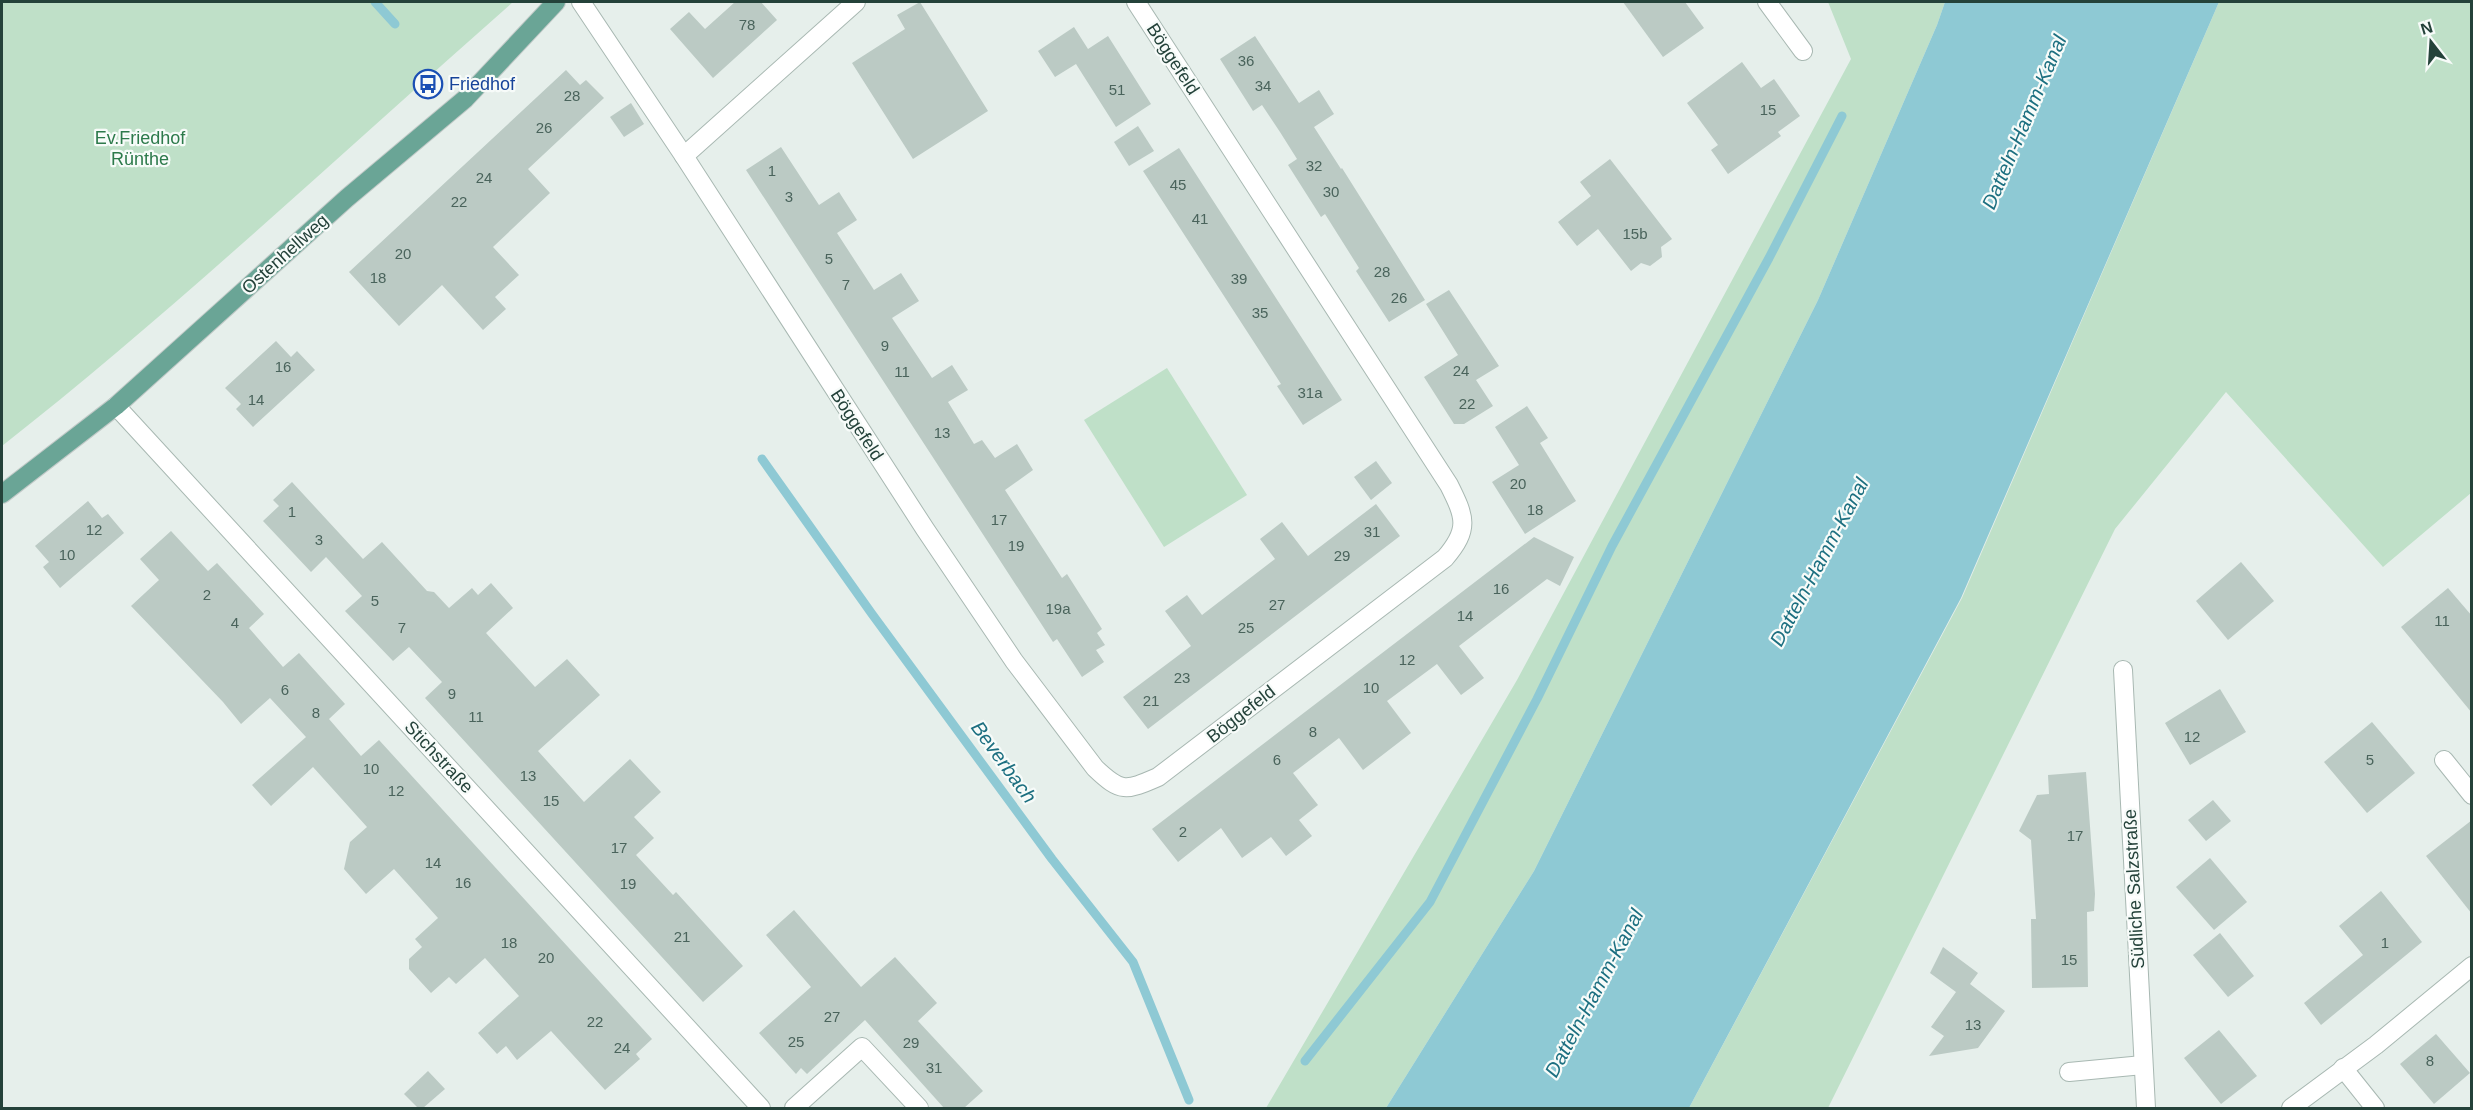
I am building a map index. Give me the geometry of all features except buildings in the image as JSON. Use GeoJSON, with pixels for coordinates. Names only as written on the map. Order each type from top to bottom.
{"type":"FeatureCollection","features":[{"type":"Feature","properties":{"kind":"main road","name":"Ostenhellweg"},"geometry":{"type":"LineString","coordinates":[[2,494],[116,406],[347,198],[465,99],[556,2]]}},
{"type":"Feature","properties":{"kind":"street","name":"Böggefeld"},"geometry":{"type":"LineString","coordinates":[[581,2],[684,156],[925,529],[1014,661],[1095,768],[1108,781],[1122,789],[1138,786],[1158,777],[1445,558],[1458,542],[1463,526],[1460,507],[1449,485],[1136,2]]}},
{"type":"Feature","properties":{"kind":"street"},"geometry":{"type":"LineString","coordinates":[[684,156],[856,2]]}},
{"type":"Feature","properties":{"kind":"street"},"geometry":{"type":"LineString","coordinates":[[1767,2],[1803,51]]}},
{"type":"Feature","properties":{"kind":"street","name":"Stichstraße"},"geometry":{"type":"LineString","coordinates":[[116,406],[761,1108]]}},
{"type":"Feature","properties":{"kind":"street","name":"Südliche Salzstraße"},"geometry":{"type":"LineString","coordinates":[[2123,670],[2146,1108]]}},
{"type":"Feature","properties":{"kind":"street"},"geometry":{"type":"LineString","coordinates":[[2444,760],[2472,795]]}},
{"type":"Feature","properties":{"kind":"street"},"geometry":{"type":"LineString","coordinates":[[2291,1108],[2376,1045],[2472,966]]}},
{"type":"Feature","properties":{"kind":"street"},"geometry":{"type":"LineString","coordinates":[[794,1108],[862,1047],[919,1108]]}},
{"type":"Feature","properties":{"kind":"street"},"geometry":{"type":"LineString","coordinates":[[2069,1072],[2143,1065]]}},
{"type":"Feature","properties":{"kind":"street"},"geometry":{"type":"LineString","coordinates":[[2343,1068],[2375,1108]]}},
{"type":"Feature","properties":{"kind":"green space","name":"Ev.Friedhof Rünthe"},"geometry":{"type":"Polygon","coordinates":[[[2,2],[513,2],[197,284],[2,446],[2,2]]]}},
{"type":"Feature","properties":{"kind":"green space"},"geometry":{"type":"Polygon","coordinates":[[[1828,2],[1945,2],[1818,300],[1534,871],[1386,1108],[1266,1108],[1517,680],[1851,59],[1828,2]]]}},
{"type":"Feature","properties":{"kind":"green space"},"geometry":{"type":"Polygon","coordinates":[[[2219,2],[2471,2],[2471,493],[2383,567],[2226,392],[2115,529],[1828,1108],[1689,1108],[1962,598],[2219,2]]]}},
{"type":"Feature","properties":{"kind":"green space"},"geometry":{"type":"Polygon","coordinates":[[[1167,368],[1247,495],[1164,547],[1084,420],[1167,368]]]}},
{"type":"Feature","properties":{"kind":"water","name":"Datteln-Hamm-Kanal"},"geometry":{"type":"Polygon","coordinates":[[[1945,2],[2219,2],[1961,598],[1689,1108],[1386,1108],[1534,871],[1818,300],[1945,2]]]}},
{"type":"Feature","properties":{"kind":"waterway","name":"Beverbach"},"geometry":{"type":"LineString","coordinates":[[375,2],[395,24]]}},
{"type":"Feature","properties":{"kind":"waterway"},"geometry":{"type":"LineString","coordinates":[[1305,1061],[1430,902],[1537,699],[1612,546],[1769,258],[1842,116]]}},
{"type":"Feature","properties":{"kind":"waterway","name":"Beverbach"},"geometry":{"type":"LineString","coordinates":[[762,459],[872,614],[1052,859],[1133,962],[1189,1100]]}},
{"type":"Feature","properties":{"kind":"place","name":"Friedhof"},"geometry":{"type":"Point","coordinates":[428,84]}}]}
